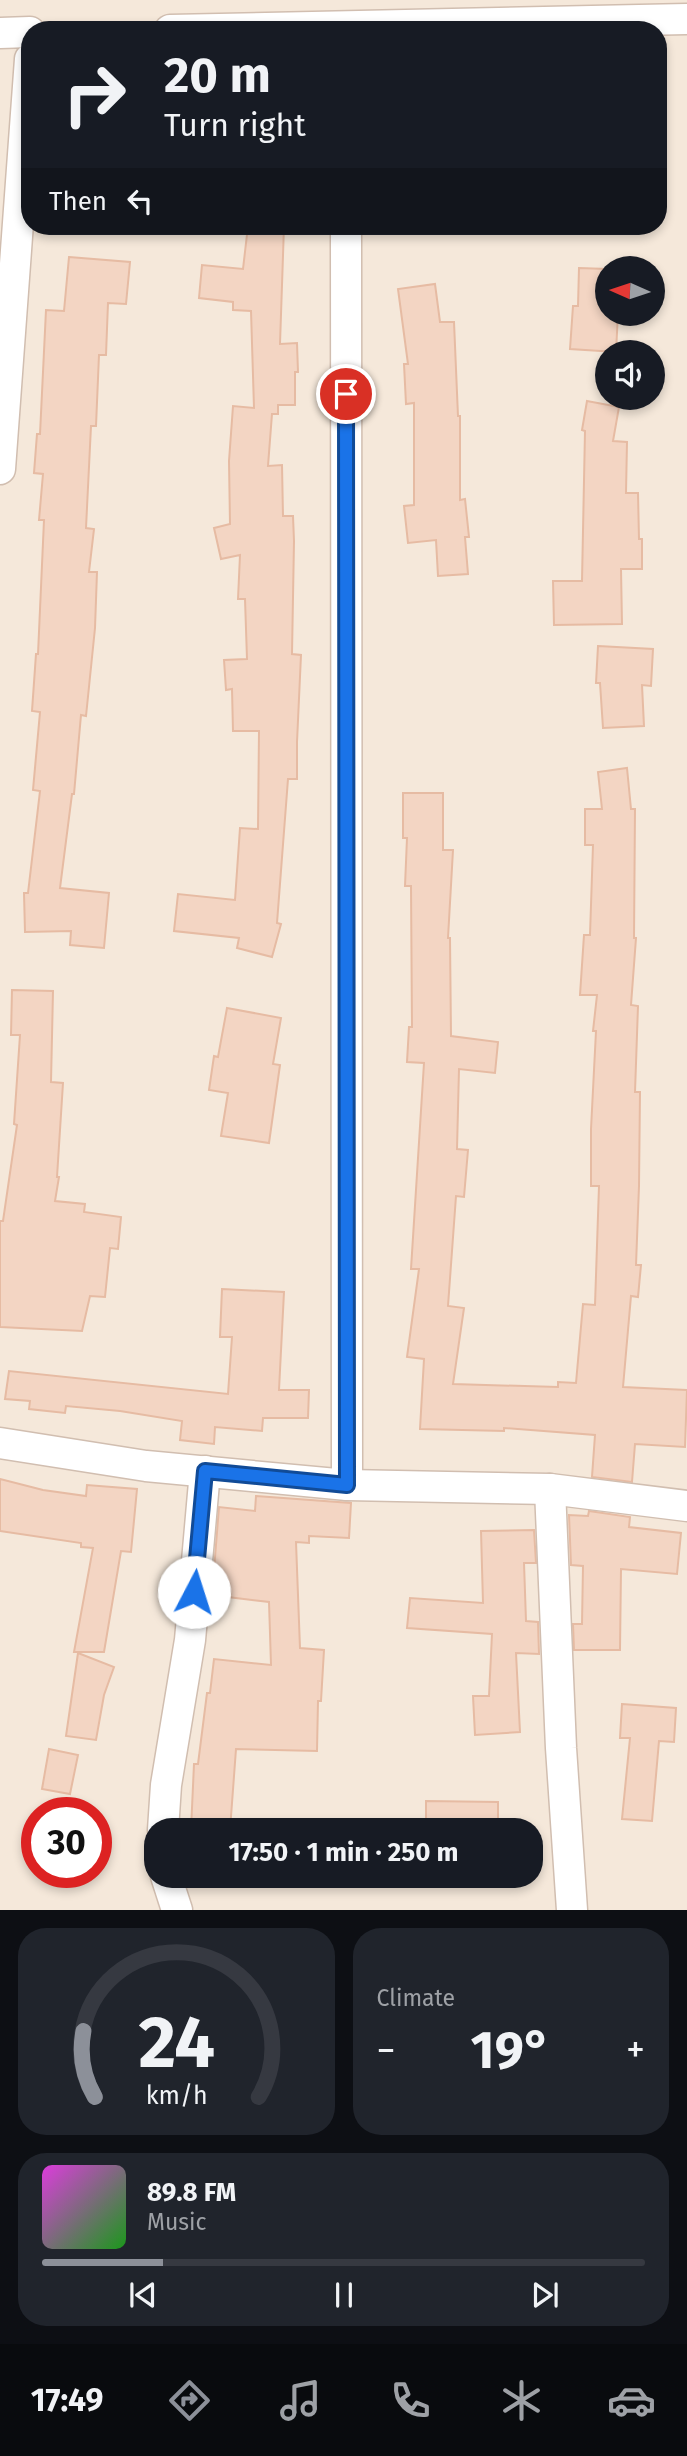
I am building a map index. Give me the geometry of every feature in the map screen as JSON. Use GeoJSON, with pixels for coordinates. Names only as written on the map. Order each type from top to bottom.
{"type":"FeatureCollection","features":[{"type":"Feature","properties":{"kind":"street"},"geometry":{"type":"LineString","coordinates":[[499,21],[673,13]]}},
{"type":"Feature","properties":{"kind":"street"},"geometry":{"type":"LineString","coordinates":[[0,33],[21,32]]}},
{"type":"Feature","properties":{"kind":"street"},"geometry":{"type":"LineString","coordinates":[[0,468],[21,182]]}},
{"type":"Feature","properties":{"kind":"street"},"geometry":{"type":"LineString","coordinates":[[346,235],[347,1485]]}},
{"type":"Feature","properties":{"kind":"street"},"geometry":{"type":"LineString","coordinates":[[0,1443],[146,1466],[347,1485],[550,1489],[687,1506]]}},
{"type":"Feature","properties":{"kind":"street"},"geometry":{"type":"LineString","coordinates":[[164,1818],[166,1785],[190,1640],[205,1471]]}},
{"type":"Feature","properties":{"kind":"street"},"geometry":{"type":"LineString","coordinates":[[550,1489],[561,1748],[572,1910]]}},
{"type":"Feature","properties":{"kind":"street"},"geometry":{"type":"LineString","coordinates":[[170,1888],[177,1910]]}},
{"type":"Feature","properties":{"kind":"shaded area"},"geometry":{"type":"Polygon","coordinates":[[[0,0],[687,0],[687,1910],[0,1910],[0,0]]]}},
{"type":"Feature","properties":{"kind":"building"},"geometry":{"type":"Polygon","coordinates":[[[247,235],[284,235],[280,344],[297,343],[298,372],[295,372],[295,405],[278,405],[278,414],[272,414],[268,466],[282,465],[283,516],[293,516],[292,654],[301,655],[297,779],[288,779],[277,923],[281,924],[272,957],[237,948],[239,938],[174,931],[178,894],[235,900],[240,828],[258,829],[259,731],[233,731],[232,689],[226,690],[224,660],[247,659],[245,599],[238,599],[240,555],[221,559],[214,528],[230,524],[229,461],[233,406],[254,408],[251,311],[233,310],[233,302],[199,298],[202,265],[243,269],[247,235]]]}},
{"type":"Feature","properties":{"kind":"building"},"geometry":{"type":"Polygon","coordinates":[[[69,257],[130,262],[126,304],[108,303],[106,355],[99,355],[96,426],[91,426],[86,528],[94,529],[89,572],[97,572],[95,628],[86,716],[81,715],[74,794],[60,888],[109,893],[104,948],[70,945],[71,931],[25,932],[24,893],[28,893],[40,791],[33,790],[40,712],[32,711],[38,654],[44,520],[39,520],[43,474],[34,473],[37,434],[40,434],[46,310],[64,311],[69,257]]]}},
{"type":"Feature","properties":{"kind":"building"},"geometry":{"type":"Polygon","coordinates":[[[579,268],[595,269],[595,326],[617,326],[617,340],[595,340],[595,351],[570,349],[573,306],[578,306],[579,268]]]}},
{"type":"Feature","properties":{"kind":"building"},"geometry":{"type":"Polygon","coordinates":[[[435,284],[440,322],[454,322],[460,416],[460,500],[465,499],[469,537],[465,537],[468,574],[438,576],[436,540],[408,543],[404,506],[414,505],[414,403],[406,404],[404,364],[408,364],[398,289],[435,284]]]}},
{"type":"Feature","properties":{"kind":"building"},"geometry":{"type":"Polygon","coordinates":[[[587,401],[595,402],[595,410],[618,410],[613,441],[627,442],[626,493],[638,493],[642,569],[621,569],[622,624],[554,625],[553,581],[582,581],[585,431],[582,430],[587,401]]]}},
{"type":"Feature","properties":{"kind":"building"},"geometry":{"type":"Polygon","coordinates":[[[598,646],[653,649],[651,686],[642,685],[644,726],[603,728],[600,683],[596,683],[598,646]]]}},
{"type":"Feature","properties":{"kind":"building"},"geometry":{"type":"Polygon","coordinates":[[[627,768],[631,809],[635,809],[636,938],[631,1005],[638,1006],[635,1092],[640,1092],[636,1265],[641,1265],[638,1297],[631,1296],[623,1387],[687,1390],[685,1447],[635,1444],[632,1482],[592,1477],[595,1435],[504,1428],[504,1431],[420,1429],[424,1359],[407,1357],[419,1269],[411,1269],[424,1063],[407,1062],[409,1027],[412,1027],[411,886],[405,886],[407,838],[403,838],[403,793],[443,793],[443,850],[453,850],[448,938],[451,1036],[498,1042],[495,1073],[459,1069],[457,1149],[468,1150],[464,1197],[456,1196],[448,1306],[464,1308],[453,1384],[558,1387],[558,1382],[576,1383],[583,1304],[595,1305],[599,1186],[591,1186],[596,1031],[593,1031],[597,995],[580,995],[584,935],[590,935],[593,845],[585,845],[585,809],[602,809],[598,772],[627,768]]]}},
{"type":"Feature","properties":{"kind":"building"},"geometry":{"type":"Polygon","coordinates":[[[12,990],[53,991],[51,1082],[63,1083],[59,1177],[55,1201],[85,1204],[84,1212],[121,1217],[118,1249],[110,1248],[105,1297],[90,1296],[82,1331],[0,1327],[0,1221],[3,1221],[17,1125],[14,1124],[20,1035],[11,1035],[12,990]]]}},
{"type":"Feature","properties":{"kind":"building"},"geometry":{"type":"Polygon","coordinates":[[[227,1008],[281,1018],[273,1064],[280,1065],[269,1143],[221,1136],[228,1093],[209,1090],[214,1056],[218,1057],[227,1008]]]}},
{"type":"Feature","properties":{"kind":"building"},"geometry":{"type":"Polygon","coordinates":[[[222,1289],[284,1292],[279,1390],[309,1390],[308,1418],[263,1418],[262,1431],[215,1427],[214,1444],[180,1440],[182,1421],[66,1406],[65,1413],[29,1409],[30,1401],[5,1399],[9,1371],[228,1394],[232,1337],[220,1337],[222,1289]]]}},
{"type":"Feature","properties":{"kind":"building"},"geometry":{"type":"Polygon","coordinates":[[[0,1479],[43,1490],[86,1496],[87,1485],[137,1489],[131,1552],[121,1551],[104,1652],[74,1652],[93,1548],[81,1547],[81,1543],[0,1531],[0,1479]]]}},
{"type":"Feature","properties":{"kind":"building"},"geometry":{"type":"Polygon","coordinates":[[[256,1496],[351,1503],[349,1538],[309,1536],[309,1543],[296,1542],[300,1648],[324,1650],[321,1701],[318,1701],[317,1751],[236,1749],[231,1818],[192,1818],[194,1764],[198,1764],[214,1659],[271,1665],[269,1602],[212,1595],[219,1507],[255,1511],[256,1496]]]}},
{"type":"Feature","properties":{"kind":"building"},"geometry":{"type":"Polygon","coordinates":[[[589,1511],[630,1517],[629,1527],[681,1533],[677,1574],[621,1569],[620,1650],[574,1650],[573,1624],[582,1624],[583,1566],[571,1565],[569,1515],[588,1516],[589,1511]]]}},
{"type":"Feature","properties":{"kind":"building"},"geometry":{"type":"Polygon","coordinates":[[[534,1530],[536,1563],[524,1563],[526,1621],[538,1622],[539,1654],[516,1653],[520,1732],[475,1735],[473,1696],[489,1696],[492,1634],[407,1628],[410,1598],[483,1603],[481,1531],[534,1530]]]}},
{"type":"Feature","properties":{"kind":"building"},"geometry":{"type":"Polygon","coordinates":[[[78,1653],[114,1667],[104,1695],[96,1740],[66,1736],[78,1653]]]}},
{"type":"Feature","properties":{"kind":"building"},"geometry":{"type":"Polygon","coordinates":[[[622,1704],[676,1708],[674,1742],[659,1741],[652,1821],[622,1819],[630,1738],[620,1738],[622,1704]]]}},
{"type":"Feature","properties":{"kind":"building"},"geometry":{"type":"Polygon","coordinates":[[[49,1749],[78,1755],[70,1794],[42,1789],[49,1749]]]}},
{"type":"Feature","properties":{"kind":"building"},"geometry":{"type":"Polygon","coordinates":[[[426,1801],[498,1802],[498,1818],[426,1818],[426,1801]]]}},
{"type":"Feature","properties":{"kind":"route"},"geometry":{"type":"LineString","coordinates":[[194,1592],[205,1471],[347,1485],[346,394]]}}]}
